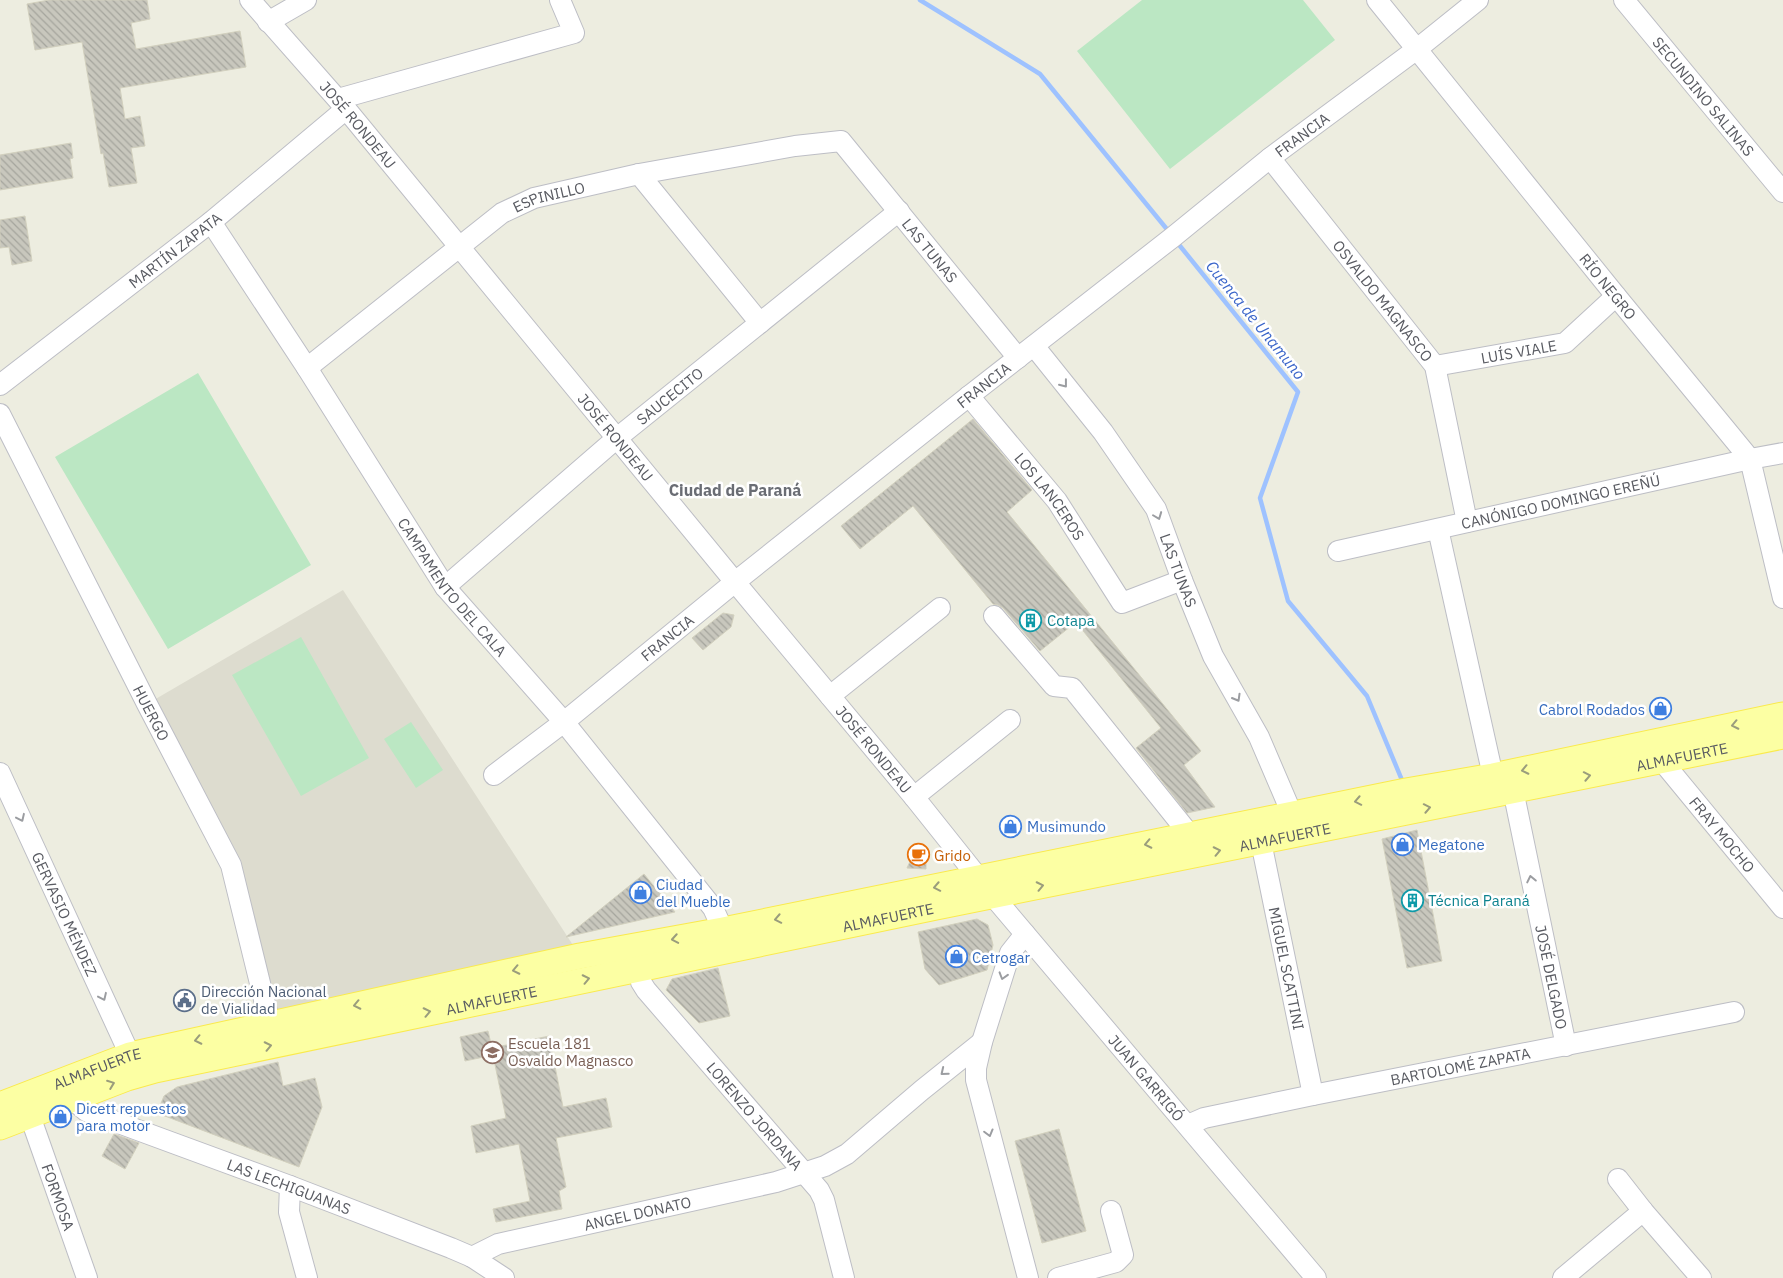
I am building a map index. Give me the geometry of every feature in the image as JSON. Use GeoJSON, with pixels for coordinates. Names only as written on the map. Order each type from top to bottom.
{"type":"FeatureCollection","features":[{"type":"Feature","properties":{"kind":"main road","name":"ALMAFUERTE"},"geometry":{"type":"LineString","coordinates":[[0,1127],[127,1078],[154,1070],[639,968],[986,887],[1190,835],[1406,791],[1493,776],[1783,716]]}},
{"type":"Feature","properties":{"kind":"main road","name":"ALMAFUERTE"},"geometry":{"type":"LineString","coordinates":[[0,1105],[130,1054],[580,956],[723,930],[1261,842],[1783,736]]}},
{"type":"Feature","properties":{"kind":"street","name":"JOSÉ RONDEAU"},"geometry":{"type":"LineString","coordinates":[[250,0],[342,104],[914,797],[986,887]]}},
{"type":"Feature","properties":{"kind":"street"},"geometry":{"type":"LineString","coordinates":[[268,22],[306,0]]}},
{"type":"Feature","properties":{"kind":"street","name":"MARTÍN ZAPATA"},"geometry":{"type":"LineString","coordinates":[[0,385],[211,222],[342,104],[574,33],[560,0]]}},
{"type":"Feature","properties":{"kind":"street","name":"RÍO NEGRO"},"geometry":{"type":"LineString","coordinates":[[1377,0],[1750,459],[1783,598]]}},
{"type":"Feature","properties":{"kind":"street","name":"FRANCIA"},"geometry":{"type":"LineString","coordinates":[[494,774],[564,722],[735,582],[1173,237],[1270,158],[1417,49],[1478,0]]}},
{"type":"Feature","properties":{"kind":"street","name":"SECUNDINO SALINAS"},"geometry":{"type":"LineString","coordinates":[[1624,0],[1783,192]]}},
{"type":"Feature","properties":{"kind":"street","name":"ESPINILLO"},"geometry":{"type":"LineString","coordinates":[[307,368],[502,213],[534,198],[639,174],[795,146],[841,141]]}},
{"type":"Feature","properties":{"kind":"street","name":"LAS TUNAS"},"geometry":{"type":"LineString","coordinates":[[841,141],[1018,358]]}},
{"type":"Feature","properties":{"kind":"street","name":"OSVALDO MAGNASCO"},"geometry":{"type":"LineString","coordinates":[[1270,158],[1435,366],[1467,522]]}},
{"type":"Feature","properties":{"kind":"street"},"geometry":{"type":"LineString","coordinates":[[639,174],[760,323]]}},
{"type":"Feature","properties":{"kind":"street","name":"SAUCECITO"},"geometry":{"type":"LineString","coordinates":[[445,588],[617,438],[899,211]]}},
{"type":"Feature","properties":{"kind":"street","name":"CAMPAMENTO DEL CALA"},"geometry":{"type":"LineString","coordinates":[[211,222],[307,368],[445,588],[564,722],[713,908],[723,930]]}},
{"type":"Feature","properties":{"kind":"street","name":"LUÍS VIALE"},"geometry":{"type":"LineString","coordinates":[[1435,366],[1565,343],[1616,296]]}},
{"type":"Feature","properties":{"kind":"street","name":"LAS TUNAS"},"geometry":{"type":"LineString","coordinates":[[1034,346],[1102,432],[1156,509],[1213,656],[1259,737],[1292,814]]}},
{"type":"Feature","properties":{"kind":"street","name":"LOS LANCEROS"},"geometry":{"type":"LineString","coordinates":[[969,396],[1057,501],[1122,603],[1182,580]]}},
{"type":"Feature","properties":{"kind":"street","name":"HUERGO"},"geometry":{"type":"LineString","coordinates":[[0,414],[230,865],[270,1024]]}},
{"type":"Feature","properties":{"kind":"street","name":"CANÓNIGO DOMINGO EREÑÚ"},"geometry":{"type":"LineString","coordinates":[[1338,551],[1783,453]]}},
{"type":"Feature","properties":{"kind":"street"},"geometry":{"type":"LineString","coordinates":[[1438,529],[1493,776]]}},
{"type":"Feature","properties":{"kind":"street"},"geometry":{"type":"LineString","coordinates":[[830,696],[940,608]]}},
{"type":"Feature","properties":{"kind":"street"},"geometry":{"type":"LineString","coordinates":[[994,616],[1054,686],[1072,688],[1190,835]]}},
{"type":"Feature","properties":{"kind":"street"},"geometry":{"type":"LineString","coordinates":[[914,797],[1010,720]]}},
{"type":"Feature","properties":{"kind":"street","name":"FRAY MOCHO"},"geometry":{"type":"LineString","coordinates":[[1662,762],[1783,908]]}},
{"type":"Feature","properties":{"kind":"street","name":"GERVASIO MÉNDEZ"},"geometry":{"type":"LineString","coordinates":[[1,777],[130,1054]]}},
{"type":"Feature","properties":{"kind":"street","name":"JOSÉ DELGADO"},"geometry":{"type":"LineString","coordinates":[[1513,790],[1566,1046]]}},
{"type":"Feature","properties":{"kind":"street","name":"MIGUEL SCATTINI"},"geometry":{"type":"LineString","coordinates":[[1261,842],[1313,1095]]}},
{"type":"Feature","properties":{"kind":"street","name":"JUAN GARRIGÓ"},"geometry":{"type":"LineString","coordinates":[[986,887],[1316,1278]]}},
{"type":"Feature","properties":{"kind":"street"},"geometry":{"type":"LineString","coordinates":[[1025,934],[1010,953],[982,1042],[976,1068],[976,1080],[1028,1278]]}},
{"type":"Feature","properties":{"kind":"street","name":"LORENZO JORDANA"},"geometry":{"type":"LineString","coordinates":[[639,968],[641,982],[646,990],[819,1190],[824,1200],[844,1278]]}},
{"type":"Feature","properties":{"kind":"street","name":"BARTOLOMÉ ZAPATA"},"geometry":{"type":"LineString","coordinates":[[1188,1125],[1204,1118],[1313,1095],[1734,1012]]}},
{"type":"Feature","properties":{"kind":"street","name":"ANGEL DONATO"},"geometry":{"type":"LineString","coordinates":[[472,1257],[498,1244],[776,1182],[825,1166],[847,1154],[982,1042]]}},
{"type":"Feature","properties":{"kind":"street","name":"LAS LECHIGUANAS"},"geometry":{"type":"LineString","coordinates":[[72,1099],[86,1111],[290,1186],[472,1257],[504,1278]]}},
{"type":"Feature","properties":{"kind":"street","name":"FORMOSA"},"geometry":{"type":"LineString","coordinates":[[30,1116],[87,1278]]}},
{"type":"Feature","properties":{"kind":"street"},"geometry":{"type":"LineString","coordinates":[[1618,1179],[1701,1278]]}},
{"type":"Feature","properties":{"kind":"street"},"geometry":{"type":"LineString","coordinates":[[290,1186],[289,1212],[307,1278]]}},
{"type":"Feature","properties":{"kind":"street"},"geometry":{"type":"LineString","coordinates":[[1058,1278],[1116,1262],[1123,1254],[1111,1211]]}},
{"type":"Feature","properties":{"kind":"street"},"geometry":{"type":"LineString","coordinates":[[1563,1278],[1643,1211]]}},
{"type":"Feature","properties":{"kind":"shaded area"},"geometry":{"type":"Polygon","coordinates":[[[343,590],[580,956],[270,1024],[231,865],[147,704],[343,590]]]}},
{"type":"Feature","properties":{"kind":"green space"},"geometry":{"type":"Polygon","coordinates":[[[1142,0],[1303,0],[1335,40],[1170,169],[1077,51],[1142,0]]]}},
{"type":"Feature","properties":{"kind":"green space"},"geometry":{"type":"Polygon","coordinates":[[[198,373],[311,565],[168,649],[55,457],[198,373]]]}},
{"type":"Feature","properties":{"kind":"green space"},"geometry":{"type":"Polygon","coordinates":[[[301,637],[369,758],[301,796],[232,675],[301,637]]]}},
{"type":"Feature","properties":{"kind":"green space"},"geometry":{"type":"Polygon","coordinates":[[[411,722],[443,770],[416,788],[384,739],[411,722]]]}},
{"type":"Feature","properties":{"kind":"building"},"geometry":{"type":"Polygon","coordinates":[[[49,0],[147,0],[150,19],[131,23],[136,49],[240,31],[246,67],[120,88],[125,119],[140,116],[145,146],[131,148],[137,183],[109,187],[103,153],[101,154],[82,42],[35,50],[27,4],[49,0]]]}},
{"type":"Feature","properties":{"kind":"building"},"geometry":{"type":"Polygon","coordinates":[[[71,143],[73,158],[70,159],[73,178],[0,190],[0,155],[71,143]]]}},
{"type":"Feature","properties":{"kind":"building"},"geometry":{"type":"Polygon","coordinates":[[[25,216],[32,261],[12,265],[9,247],[0,248],[0,220],[25,216]]]}},
{"type":"Feature","properties":{"kind":"building","name":"Cotapa"},"geometry":{"type":"Polygon","coordinates":[[[973,419],[1032,490],[1007,512],[1201,751],[1184,765],[1215,807],[1187,813],[1136,748],[1161,728],[1076,622],[1040,651],[1003,608],[993,604],[913,506],[860,549],[841,526],[973,419]]]}},
{"type":"Feature","properties":{"kind":"building"},"geometry":{"type":"Polygon","coordinates":[[[723,613],[734,615],[731,627],[703,650],[692,638],[723,613]]]}},
{"type":"Feature","properties":{"kind":"building","name":"Técnica Paraná"},"geometry":{"type":"Polygon","coordinates":[[[1417,830],[1442,961],[1407,968],[1382,839],[1417,830]]]}},
{"type":"Feature","properties":{"kind":"building","name":"Grido"},"geometry":{"type":"Polygon","coordinates":[[[918,843],[926,853],[926,869],[907,868],[912,857],[908,851],[918,843]]]}},
{"type":"Feature","properties":{"kind":"building","name":"Ciudad del Mueble"},"geometry":{"type":"Polygon","coordinates":[[[644,874],[675,912],[566,937],[644,874]]]}},
{"type":"Feature","properties":{"kind":"building","name":"Cetrogar"},"geometry":{"type":"Polygon","coordinates":[[[977,919],[988,925],[993,945],[987,970],[939,985],[925,969],[918,932],[977,919]]]}},
{"type":"Feature","properties":{"kind":"building"},"geometry":{"type":"Polygon","coordinates":[[[718,968],[730,1016],[699,1023],[666,990],[672,979],[718,968]]]}},
{"type":"Feature","properties":{"kind":"building"},"geometry":{"type":"Polygon","coordinates":[[[488,1031],[492,1048],[549,1036],[563,1107],[606,1098],[612,1127],[556,1138],[566,1187],[559,1191],[562,1209],[496,1222],[493,1209],[530,1201],[519,1144],[476,1153],[471,1126],[506,1118],[493,1055],[465,1061],[460,1037],[488,1031]]]}},
{"type":"Feature","properties":{"kind":"building"},"geometry":{"type":"Polygon","coordinates":[[[278,1062],[283,1086],[315,1078],[322,1107],[299,1167],[157,1113],[164,1096],[177,1087],[278,1062]]]}},
{"type":"Feature","properties":{"kind":"building"},"geometry":{"type":"Polygon","coordinates":[[[1059,1129],[1086,1231],[1042,1243],[1015,1141],[1059,1129]]]}},
{"type":"Feature","properties":{"kind":"building"},"geometry":{"type":"Polygon","coordinates":[[[114,1134],[139,1143],[125,1169],[102,1156],[114,1134]]]}},
{"type":"Feature","properties":{"kind":"waterway","name":"Cuenca de Unamuno"},"geometry":{"type":"LineString","coordinates":[[920,0],[1040,74],[1170,233]]}},
{"type":"Feature","properties":{"kind":"waterway","name":"Cuenca de Unamuno"},"geometry":{"type":"LineString","coordinates":[[1176,241],[1298,392],[1260,498],[1288,601],[1367,696],[1404,785]]}},
{"type":"Feature","properties":{"kind":"place","name":"Cotapa"},"geometry":{"type":"Point","coordinates":[1031,620]}},
{"type":"Feature","properties":{"kind":"place","name":"Cabrol Rodados"},"geometry":{"type":"Point","coordinates":[1661,709]}},
{"type":"Feature","properties":{"kind":"place","name":"Musimundo"},"geometry":{"type":"Point","coordinates":[1011,826]}},
{"type":"Feature","properties":{"kind":"place","name":"Megatone"},"geometry":{"type":"Point","coordinates":[1402,844]}},
{"type":"Feature","properties":{"kind":"place","name":"Grido"},"geometry":{"type":"Point","coordinates":[918,855]}},
{"type":"Feature","properties":{"kind":"place","name":"Ciudad del Mueble"},"geometry":{"type":"Point","coordinates":[640,893]}},
{"type":"Feature","properties":{"kind":"place","name":"Técnica Paraná"},"geometry":{"type":"Point","coordinates":[1412,900]}},
{"type":"Feature","properties":{"kind":"place","name":"Cetrogar"},"geometry":{"type":"Point","coordinates":[956,957]}},
{"type":"Feature","properties":{"kind":"place","name":"Dirección Nacional de Vialidad"},"geometry":{"type":"Point","coordinates":[185,1000]}},
{"type":"Feature","properties":{"kind":"place","name":"Escuela 181 Osvaldo Magnasco"},"geometry":{"type":"Point","coordinates":[492,1052]}},
{"type":"Feature","properties":{"kind":"place","name":"Dicett repuestos para motor"},"geometry":{"type":"Point","coordinates":[60,1117]}},
{"type":"Feature","properties":{"kind":"district","name":"Ciudad de Paraná"},"geometry":{"type":"Point","coordinates":[735,490]}}]}
